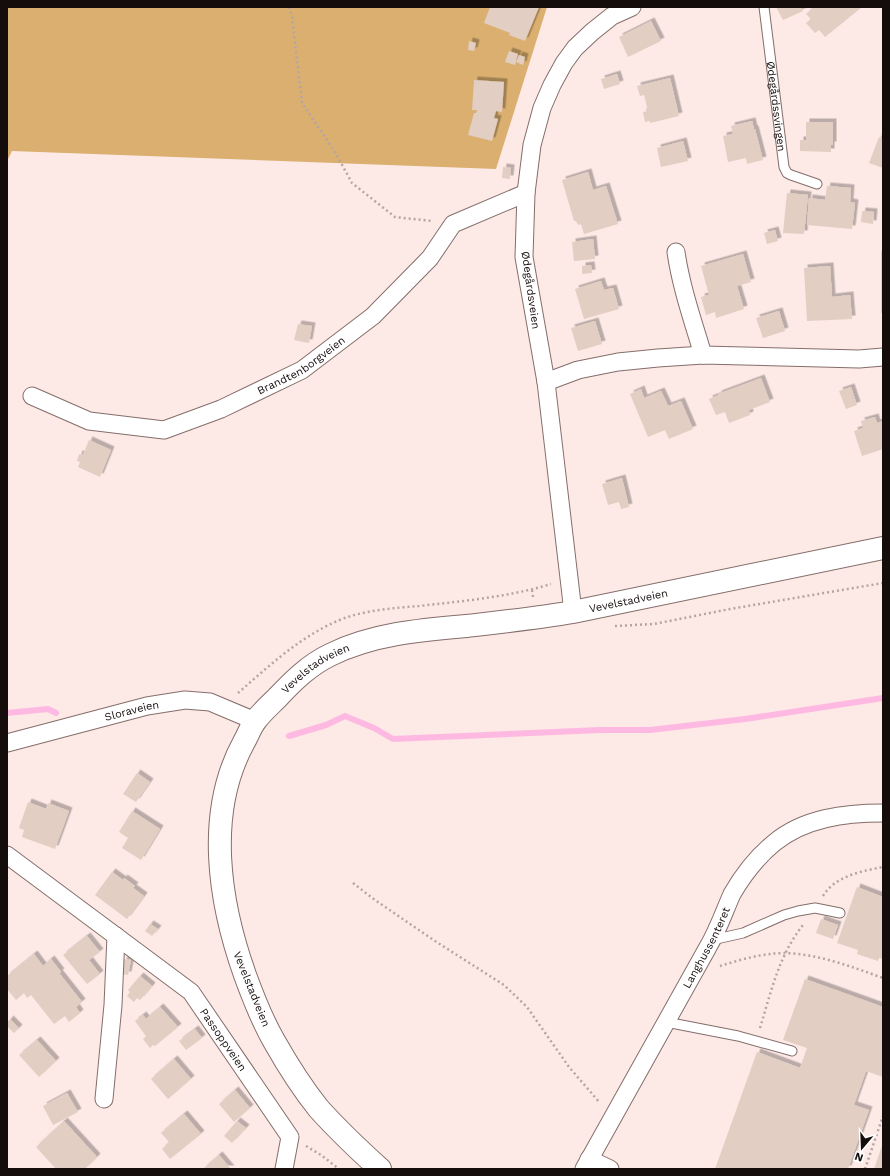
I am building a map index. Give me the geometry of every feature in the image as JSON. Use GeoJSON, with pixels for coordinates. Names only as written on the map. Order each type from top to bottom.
{"type":"FeatureCollection","features":[{"type":"Feature","properties":{"kind":"main road","name":"Vevelstadveien"},"geometry":{"type":"LineString","coordinates":[[380,1169],[355,1146],[319,1108],[293,1072],[273,1040],[253,997],[235,947],[225,902],[220,861],[220,821],[225,793],[236,756],[255,721],[296,678],[329,656],[373,639],[408,632],[535,618],[573,612],[883,548]]}},
{"type":"Feature","properties":{"kind":"street","name":"Ødegårdsveien"},"geometry":{"type":"LineString","coordinates":[[573,612],[546,382],[524,258],[526,193],[532,145],[542,108],[564,63],[575,48],[592,32],[612,16],[632,7]]}},
{"type":"Feature","properties":{"kind":"street"},"geometry":{"type":"LineString","coordinates":[[453,224],[526,193]]}},
{"type":"Feature","properties":{"kind":"street","name":"Brandtenborgveien"},"geometry":{"type":"LineString","coordinates":[[32,396],[89,421],[164,430],[221,409],[302,370],[373,316],[430,258],[453,224]]}},
{"type":"Feature","properties":{"kind":"street"},"geometry":{"type":"LineString","coordinates":[[676,252],[678,270],[684,293],[703,355]]}},
{"type":"Feature","properties":{"kind":"street"},"geometry":{"type":"LineString","coordinates":[[546,382],[578,370],[618,362],[658,358],[703,355],[838,359],[883,357]]}},
{"type":"Feature","properties":{"kind":"street","name":"Sloraveien"},"geometry":{"type":"LineString","coordinates":[[7,743],[147,706],[185,700],[210,702],[255,721]]}},
{"type":"Feature","properties":{"kind":"street","name":"Langhussenteret"},"geometry":{"type":"LineString","coordinates":[[610,1169],[586,1164],[698,966],[742,877],[762,853],[775,842],[793,831],[823,819],[858,813],[883,813]]}},
{"type":"Feature","properties":{"kind":"street","name":"Passoppveien"},"geometry":{"type":"LineString","coordinates":[[10,862],[116,936],[191,992],[290,1137]]}},
{"type":"Feature","properties":{"kind":"street"},"geometry":{"type":"LineString","coordinates":[[104,1099],[113,1005],[116,936]]}},
{"type":"Feature","properties":{"kind":"street"},"geometry":{"type":"LineString","coordinates":[[284,1169],[290,1137]]}},
{"type":"Feature","properties":{"kind":"lane","name":"Ødegårdssvingen"},"geometry":{"type":"LineString","coordinates":[[764,7],[784,167],[787,173],[817,184]]}},
{"type":"Feature","properties":{"kind":"lane"},"geometry":{"type":"LineString","coordinates":[[712,940],[743,933],[784,915],[798,911],[815,908],[840,913]]}},
{"type":"Feature","properties":{"kind":"lane"},"geometry":{"type":"LineString","coordinates":[[666,1022],[757,1040],[792,1051]]}},
{"type":"Feature","properties":{"kind":"path"},"geometry":{"type":"LineString","coordinates":[[289,7],[292,17],[302,103],[335,152],[352,183],[395,217],[453,224]]}},
{"type":"Feature","properties":{"kind":"path"},"geometry":{"type":"LineString","coordinates":[[608,627],[654,624],[730,609],[883,583]]}},
{"type":"Feature","properties":{"kind":"path"},"geometry":{"type":"LineString","coordinates":[[757,1040],[784,953],[792,938],[815,908],[825,892],[836,883],[853,873],[883,866]]}},
{"type":"Feature","properties":{"kind":"path"},"geometry":{"type":"LineString","coordinates":[[353,883],[435,941],[504,985],[527,1007],[569,1067],[613,1117]]}},
{"type":"Feature","properties":{"kind":"path"},"geometry":{"type":"LineString","coordinates":[[698,966],[709,968],[771,953],[793,953],[815,956],[883,978]]}},
{"type":"Feature","properties":{"kind":"path"},"geometry":{"type":"LineString","coordinates":[[865,1169],[883,1116]]}},
{"type":"Feature","properties":{"kind":"path"},"geometry":{"type":"LineString","coordinates":[[290,1137],[321,1155],[339,1169]]}},
{"type":"Feature","properties":{"kind":"shaded area"},"geometry":{"type":"Polygon","coordinates":[[[7,7],[547,7],[496,169],[12,151],[7,161],[7,7]]]}},
{"type":"Feature","properties":{"kind":"building"},"geometry":{"type":"Polygon","coordinates":[[[490,7],[539,7],[525,41],[509,35],[510,33],[484,23],[490,7]]]}},
{"type":"Feature","properties":{"kind":"building"},"geometry":{"type":"Polygon","coordinates":[[[776,7],[801,7],[803,11],[783,20],[776,7]]]}},
{"type":"Feature","properties":{"kind":"building"},"geometry":{"type":"Polygon","coordinates":[[[814,7],[862,7],[825,37],[819,30],[815,33],[806,23],[811,19],[806,14],[814,7]]]}},
{"type":"Feature","properties":{"kind":"building"},"geometry":{"type":"Polygon","coordinates":[[[651,21],[661,41],[628,57],[619,37],[651,21]]]}},
{"type":"Feature","properties":{"kind":"building"},"geometry":{"type":"Polygon","coordinates":[[[469,41],[476,43],[474,51],[468,50],[469,41]]]}},
{"type":"Feature","properties":{"kind":"building"},"geometry":{"type":"Polygon","coordinates":[[[509,51],[518,54],[515,65],[505,62],[509,51]]]}},
{"type":"Feature","properties":{"kind":"building"},"geometry":{"type":"Polygon","coordinates":[[[519,55],[525,57],[523,65],[516,62],[519,55]]]}},
{"type":"Feature","properties":{"kind":"building"},"geometry":{"type":"Polygon","coordinates":[[[617,74],[620,84],[604,89],[601,79],[617,74]]]}},
{"type":"Feature","properties":{"kind":"building"},"geometry":{"type":"Polygon","coordinates":[[[670,78],[679,116],[650,123],[650,121],[645,122],[643,112],[648,111],[644,95],[640,96],[637,86],[670,78]]]}},
{"type":"Feature","properties":{"kind":"building"},"geometry":{"type":"Polygon","coordinates":[[[474,80],[504,82],[502,112],[496,111],[494,118],[498,119],[492,141],[468,135],[474,113],[476,113],[477,110],[472,110],[474,80]]]}},
{"type":"Feature","properties":{"kind":"building"},"geometry":{"type":"Polygon","coordinates":[[[752,121],[763,160],[747,164],[746,158],[728,162],[723,136],[733,134],[731,126],[752,121]]]}},
{"type":"Feature","properties":{"kind":"building"},"geometry":{"type":"Polygon","coordinates":[[[806,122],[833,122],[833,145],[831,145],[831,152],[800,151],[800,140],[806,140],[806,122]]]}},
{"type":"Feature","properties":{"kind":"building"},"geometry":{"type":"Polygon","coordinates":[[[879,137],[883,139],[883,168],[869,163],[879,137]]]}},
{"type":"Feature","properties":{"kind":"building"},"geometry":{"type":"Polygon","coordinates":[[[683,141],[688,161],[661,167],[657,148],[683,141]]]}},
{"type":"Feature","properties":{"kind":"building"},"geometry":{"type":"Polygon","coordinates":[[[503,167],[511,168],[510,179],[502,178],[503,167]]]}},
{"type":"Feature","properties":{"kind":"building"},"geometry":{"type":"Polygon","coordinates":[[[588,172],[593,190],[606,186],[618,224],[584,234],[581,224],[578,225],[576,221],[574,221],[562,180],[588,172]]]}},
{"type":"Feature","properties":{"kind":"building"},"geometry":{"type":"Polygon","coordinates":[[[827,186],[851,188],[850,202],[855,203],[852,229],[807,225],[809,198],[825,200],[827,186]]]}},
{"type":"Feature","properties":{"kind":"building"},"geometry":{"type":"Polygon","coordinates":[[[787,193],[808,195],[804,234],[783,233],[787,193]]]}},
{"type":"Feature","properties":{"kind":"building"},"geometry":{"type":"Polygon","coordinates":[[[862,211],[874,212],[873,224],[861,222],[862,211]]]}},
{"type":"Feature","properties":{"kind":"building"},"geometry":{"type":"Polygon","coordinates":[[[775,230],[778,241],[767,244],[764,233],[775,230]]]}},
{"type":"Feature","properties":{"kind":"building"},"geometry":{"type":"Polygon","coordinates":[[[593,239],[595,259],[574,261],[572,242],[593,239]]]}},
{"type":"Feature","properties":{"kind":"building"},"geometry":{"type":"Polygon","coordinates":[[[881,251],[883,251],[883,313],[881,313],[881,251]]]}},
{"type":"Feature","properties":{"kind":"building"},"geometry":{"type":"Polygon","coordinates":[[[743,254],[751,282],[737,286],[744,309],[716,318],[715,312],[706,315],[701,297],[709,295],[701,266],[743,254]]]}},
{"type":"Feature","properties":{"kind":"building"},"geometry":{"type":"Polygon","coordinates":[[[591,265],[592,273],[582,274],[582,266],[591,265]]]}},
{"type":"Feature","properties":{"kind":"building"},"geometry":{"type":"Polygon","coordinates":[[[830,266],[832,297],[850,295],[852,319],[807,321],[804,268],[830,266]]]}},
{"type":"Feature","properties":{"kind":"building"},"geometry":{"type":"Polygon","coordinates":[[[601,281],[604,290],[613,288],[619,309],[584,319],[575,289],[601,281]]]}},
{"type":"Feature","properties":{"kind":"building"},"geometry":{"type":"Polygon","coordinates":[[[779,311],[785,331],[763,338],[756,318],[779,311]]]}},
{"type":"Feature","properties":{"kind":"building"},"geometry":{"type":"Polygon","coordinates":[[[595,321],[602,344],[578,351],[571,328],[595,321]]]}},
{"type":"Feature","properties":{"kind":"building"},"geometry":{"type":"Polygon","coordinates":[[[298,324],[312,326],[309,343],[294,340],[298,324]]]}},
{"type":"Feature","properties":{"kind":"building"},"geometry":{"type":"Polygon","coordinates":[[[761,378],[770,402],[749,410],[750,415],[729,423],[725,412],[716,415],[709,399],[719,395],[718,394],[761,378]]]}},
{"type":"Feature","properties":{"kind":"building"},"geometry":{"type":"Polygon","coordinates":[[[851,387],[857,405],[846,409],[839,391],[851,387]]]}},
{"type":"Feature","properties":{"kind":"building"},"geometry":{"type":"Polygon","coordinates":[[[641,389],[644,398],[661,391],[668,406],[681,401],[693,429],[669,439],[665,430],[648,437],[630,394],[641,389]]]}},
{"type":"Feature","properties":{"kind":"building"},"geometry":{"type":"Polygon","coordinates":[[[875,417],[877,423],[883,421],[883,449],[862,456],[854,431],[863,428],[861,421],[875,417]]]}},
{"type":"Feature","properties":{"kind":"building"},"geometry":{"type":"Polygon","coordinates":[[[89,440],[111,450],[100,477],[78,467],[80,462],[77,461],[79,454],[83,455],[89,440]]]}},
{"type":"Feature","properties":{"kind":"building"},"geometry":{"type":"Polygon","coordinates":[[[622,478],[629,507],[621,509],[619,502],[608,505],[602,484],[622,478]]]}},
{"type":"Feature","properties":{"kind":"building"},"geometry":{"type":"Polygon","coordinates":[[[137,773],[150,782],[136,802],[123,794],[137,773]]]}},
{"type":"Feature","properties":{"kind":"building"},"geometry":{"type":"Polygon","coordinates":[[[28,802],[46,809],[48,803],[69,811],[55,849],[22,837],[24,830],[19,828],[28,802]]]}},
{"type":"Feature","properties":{"kind":"building"},"geometry":{"type":"Polygon","coordinates":[[[132,811],[160,829],[141,860],[122,848],[128,838],[119,832],[132,811]]]}},
{"type":"Feature","properties":{"kind":"building"},"geometry":{"type":"Polygon","coordinates":[[[112,872],[135,886],[133,888],[144,896],[127,919],[95,895],[112,872]]]}},
{"type":"Feature","properties":{"kind":"building"},"geometry":{"type":"Polygon","coordinates":[[[857,887],[883,897],[883,959],[879,958],[878,961],[857,954],[858,950],[837,943],[857,887]]]}},
{"type":"Feature","properties":{"kind":"building"},"geometry":{"type":"Polygon","coordinates":[[[821,919],[838,925],[833,939],[816,933],[821,919]]]}},
{"type":"Feature","properties":{"kind":"building"},"geometry":{"type":"Polygon","coordinates":[[[150,924],[158,929],[152,936],[145,931],[150,924]]]}},
{"type":"Feature","properties":{"kind":"building"},"geometry":{"type":"Polygon","coordinates":[[[87,936],[100,952],[89,960],[100,974],[87,984],[63,955],[87,936]]]}},
{"type":"Feature","properties":{"kind":"building"},"geometry":{"type":"Polygon","coordinates":[[[34,954],[43,966],[51,959],[61,972],[59,973],[82,1002],[76,1007],[80,1013],[69,1022],[65,1016],[54,1024],[31,995],[27,998],[24,993],[16,1000],[7,989],[7,976],[34,954]]]}},
{"type":"Feature","properties":{"kind":"building"},"geometry":{"type":"Polygon","coordinates":[[[124,959],[131,960],[128,975],[121,974],[124,959]]]}},
{"type":"Feature","properties":{"kind":"building"},"geometry":{"type":"Polygon","coordinates":[[[140,976],[152,986],[140,1000],[137,998],[134,1002],[127,996],[130,992],[128,990],[140,976]]]}},
{"type":"Feature","properties":{"kind":"building"},"geometry":{"type":"Polygon","coordinates":[[[805,979],[883,1007],[883,1077],[866,1071],[854,1105],[869,1110],[848,1169],[715,1169],[757,1052],[800,1068],[807,1048],[783,1040],[805,979]]]}},
{"type":"Feature","properties":{"kind":"building"},"geometry":{"type":"Polygon","coordinates":[[[160,1007],[178,1027],[155,1046],[153,1045],[150,1048],[143,1039],[146,1036],[135,1021],[143,1015],[146,1019],[160,1007]]]}},
{"type":"Feature","properties":{"kind":"building"},"geometry":{"type":"Polygon","coordinates":[[[10,1019],[19,1028],[14,1033],[7,1026],[10,1019]]]}},
{"type":"Feature","properties":{"kind":"building"},"geometry":{"type":"Polygon","coordinates":[[[195,1029],[202,1038],[186,1050],[179,1041],[195,1029]]]}},
{"type":"Feature","properties":{"kind":"building"},"geometry":{"type":"Polygon","coordinates":[[[37,1040],[56,1061],[39,1077],[19,1055],[37,1040]]]}},
{"type":"Feature","properties":{"kind":"building"},"geometry":{"type":"Polygon","coordinates":[[[174,1059],[191,1079],[168,1099],[151,1079],[174,1059]]]}},
{"type":"Feature","properties":{"kind":"building"},"geometry":{"type":"Polygon","coordinates":[[[235,1090],[250,1108],[234,1122],[219,1104],[235,1090]]]}},
{"type":"Feature","properties":{"kind":"building"},"geometry":{"type":"Polygon","coordinates":[[[67,1093],[78,1112],[53,1125],[43,1106],[67,1093]]]}},
{"type":"Feature","properties":{"kind":"building"},"geometry":{"type":"Polygon","coordinates":[[[184,1114],[201,1134],[170,1159],[162,1149],[169,1142],[161,1133],[184,1114]]]}},
{"type":"Feature","properties":{"kind":"building"},"geometry":{"type":"Polygon","coordinates":[[[64,1121],[97,1157],[85,1169],[56,1169],[36,1147],[64,1121]]]}},
{"type":"Feature","properties":{"kind":"building"},"geometry":{"type":"Polygon","coordinates":[[[237,1121],[246,1128],[232,1143],[224,1136],[237,1121]]]}},
{"type":"Feature","properties":{"kind":"building"},"geometry":{"type":"Polygon","coordinates":[[[883,1143],[883,1169],[874,1169],[883,1143]]]}},
{"type":"Feature","properties":{"kind":"building"},"geometry":{"type":"Polygon","coordinates":[[[219,1155],[231,1169],[203,1169],[219,1155]]]}},
{"type":"Feature","properties":{"kind":"waterway"},"geometry":{"type":"LineString","coordinates":[[289,736],[326,725],[345,716],[374,728],[393,739],[600,730],[650,730],[745,719],[883,698]]}},
{"type":"Feature","properties":{"kind":"waterway"},"geometry":{"type":"LineString","coordinates":[[7,713],[48,709],[56,713]]}}]}
